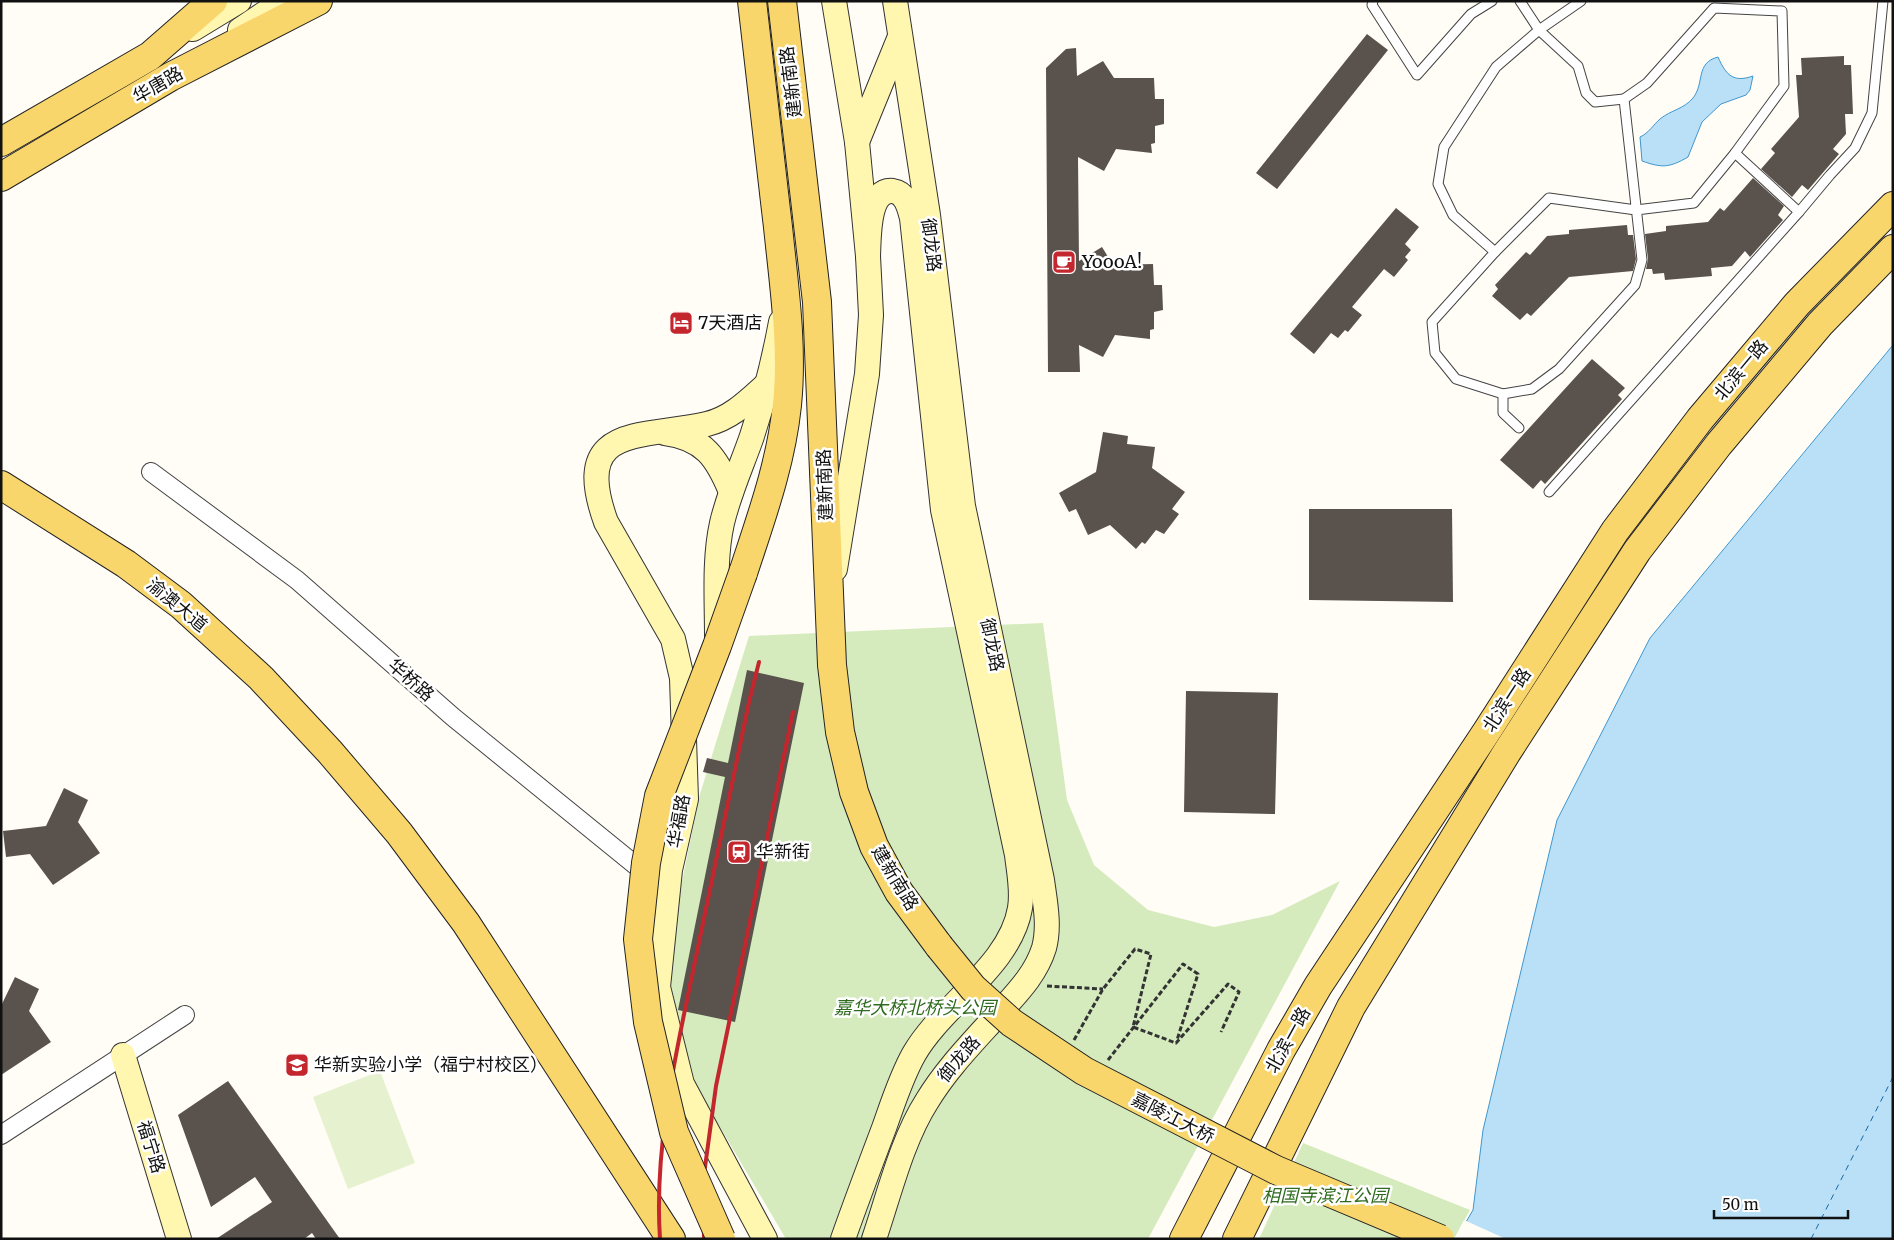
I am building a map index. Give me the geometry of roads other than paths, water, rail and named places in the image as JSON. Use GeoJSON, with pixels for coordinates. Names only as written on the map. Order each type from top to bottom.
{"type":"FeatureCollection","features":[{"type":"Feature","properties":{"kind":"main road","name":"华唐路"},"geometry":{"type":"LineString","coordinates":[[1,142],[150,56],[213,1]]}},
{"type":"Feature","properties":{"kind":"main road"},"geometry":{"type":"LineString","coordinates":[[150,56],[239,1]]}},
{"type":"Feature","properties":{"kind":"main road"},"geometry":{"type":"LineString","coordinates":[[170,77],[283,1]]}},
{"type":"Feature","properties":{"kind":"main road","name":"华唐路"},"geometry":{"type":"LineString","coordinates":[[1,176],[170,77],[318,1]]}},
{"type":"Feature","properties":{"kind":"main road","name":"建新南路"},"geometry":{"type":"LineString","coordinates":[[730,572],[770,493],[780,449],[787,394],[786,300],[752,1]]}},
{"type":"Feature","properties":{"kind":"main road","name":"建新南路"},"geometry":{"type":"LineString","coordinates":[[782,1],[818,302],[832,665],[840,732],[854,792],[874,846],[899,892],[939,946]]}},
{"type":"Feature","properties":{"kind":"main road"},"geometry":{"type":"LineString","coordinates":[[830,600],[867,374],[871,315],[868,256],[857,142],[834,1]]}},
{"type":"Feature","properties":{"kind":"main road","name":"御龙路"},"geometry":{"type":"LineString","coordinates":[[874,1239],[908,1137],[926,1102],[960,1057],[1037,968],[1045,946],[1047,928],[1040,870],[963,506],[928,216],[895,1]]}},
{"type":"Feature","properties":{"kind":"main road"},"geometry":{"type":"LineString","coordinates":[[857,142],[900,39]]}},
{"type":"Feature","properties":{"kind":"main road","name":"御龙路"},"geometry":{"type":"LineString","coordinates":[[843,1239],[899,1086],[914,1054],[933,1028],[999,955],[1013,933],[1020,907],[1017,855],[944,510],[912,218],[907,202],[902,195],[894,191],[885,191],[877,198],[872,208],[868,256]]}},
{"type":"Feature","properties":{"kind":"main road","name":"北滨一路"},"geometry":{"type":"LineString","coordinates":[[1184,1239],[1281,1050],[1318,986],[1615,531],[1700,420],[1797,304],[1893,206]]}},
{"type":"Feature","properties":{"kind":"main road","name":"北滨一路"},"geometry":{"type":"LineString","coordinates":[[1237,1239],[1351,1007],[1502,760],[1637,551],[1719,444],[1820,324],[1893,249]]}},
{"type":"Feature","properties":{"kind":"main road","name":"建新南路"},"geometry":{"type":"LineString","coordinates":[[730,572],[718,544],[731,492],[752,436],[767,384],[786,300]]}},
{"type":"Feature","properties":{"kind":"main road","name":"华福路"},"geometry":{"type":"LineString","coordinates":[[765,1239],[682,1084],[658,986],[670,870],[686,799],[682,678],[673,639],[606,522],[597,488],[597,468],[604,451],[617,441],[650,432],[708,424],[726,417],[743,406],[767,384]]}},
{"type":"Feature","properties":{"kind":"main road","name":"华福路"},"geometry":{"type":"LineString","coordinates":[[650,432],[675,435],[702,447],[720,467],[731,492]]}},
{"type":"Feature","properties":{"kind":"main road","name":"渝澳大道"},"geometry":{"type":"LineString","coordinates":[[1,485],[126,564],[181,606],[261,678],[330,752],[399,833],[466,923],[672,1239]]}},
{"type":"Feature","properties":{"kind":"main road"},"geometry":{"type":"LineString","coordinates":[[721,1239],[674,1132],[648,1022],[638,939],[646,862],[659,796],[717,646],[730,572]]}},
{"type":"Feature","properties":{"kind":"main road","name":"嘉陵江大桥"},"geometry":{"type":"LineString","coordinates":[[939,946],[973,988],[1012,1023],[1095,1077],[1276,1170],[1440,1239]]}},
{"type":"Feature","properties":{"kind":"main road","name":"福宁路"},"geometry":{"type":"LineString","coordinates":[[124,1055],[179,1239]]}},
{"type":"Feature","properties":{"kind":"street","name":"华桥路"},"geometry":{"type":"LineString","coordinates":[[151,472],[297,580],[453,717],[668,892]]}},
{"type":"Feature","properties":{"kind":"street"},"geometry":{"type":"LineString","coordinates":[[1,1134],[185,1015]]}},
{"type":"Feature","properties":{"kind":"lane"},"geometry":{"type":"LineString","coordinates":[[1373,1],[1372,5],[1417,75],[1471,14],[1492,1]]}},
{"type":"Feature","properties":{"kind":"lane"},"geometry":{"type":"LineString","coordinates":[[1520,1],[1539,30],[1578,66],[1586,93],[1595,102],[1624,99],[1647,83],[1714,8],[1782,11],[1784,86],[1694,203],[1636,210],[1549,198],[1432,322],[1435,353],[1456,379],[1503,394],[1532,389],[1559,369],[1635,284],[1642,260],[1636,210],[1624,99]]}},
{"type":"Feature","properties":{"kind":"lane"},"geometry":{"type":"LineString","coordinates":[[1496,252],[1453,215],[1438,184],[1444,147],[1496,67],[1539,30],[1581,1]]}},
{"type":"Feature","properties":{"kind":"lane"},"geometry":{"type":"LineString","coordinates":[[1549,492],[1855,148],[1872,113],[1883,1]]}},
{"type":"Feature","properties":{"kind":"lane"},"geometry":{"type":"LineString","coordinates":[[1734,153],[1799,212]]}},
{"type":"Feature","properties":{"kind":"lane"},"geometry":{"type":"LineString","coordinates":[[1503,394],[1503,413],[1519,428]]}},
{"type":"Feature","properties":{"kind":"water"},"geometry":{"type":"Polygon","coordinates":[[[1718,57],[1724,69],[1731,76],[1740,79],[1753,76],[1750,90],[1746,95],[1721,104],[1702,122],[1688,157],[1665,166],[1642,161],[1640,137],[1664,116],[1682,107],[1693,98],[1697,92],[1701,74],[1706,64],[1718,57]]]}},
{"type":"Feature","properties":{"kind":"water"},"geometry":{"type":"Polygon","coordinates":[[[1893,345],[1893,1239],[1456,1239],[1473,1210],[1483,1130],[1557,820],[1650,638],[1893,345]]]}},
{"type":"Feature","properties":{"kind":"railway"},"geometry":{"type":"LineString","coordinates":[[660,1239],[660,1173],[672,1074],[749,702],[759,662]]}},
{"type":"Feature","properties":{"kind":"railway"},"geometry":{"type":"LineString","coordinates":[[704,1239],[703,1182],[716,1086],[793,712]]}},
{"type":"Feature","properties":{"kind":"place","name":"YoooA!"},"geometry":{"type":"Point","coordinates":[1064,262]}},
{"type":"Feature","properties":{"kind":"place","name":"7天酒店"},"geometry":{"type":"Point","coordinates":[681,323]}},
{"type":"Feature","properties":{"kind":"place","name":"华新街"},"geometry":{"type":"Point","coordinates":[739,852]}},
{"type":"Feature","properties":{"kind":"place","name":"华新实验小学（福宁村校区）"},"geometry":{"type":"Point","coordinates":[297,1065]}},
{"type":"Feature","properties":{"kind":"park label","name":"嘉华大桥北桥头公园"},"geometry":{"type":"Point","coordinates":[915,1008]}},
{"type":"Feature","properties":{"kind":"park label","name":"相国寺滨江公园"},"geometry":{"type":"Point","coordinates":[1325,1196]}}]}
